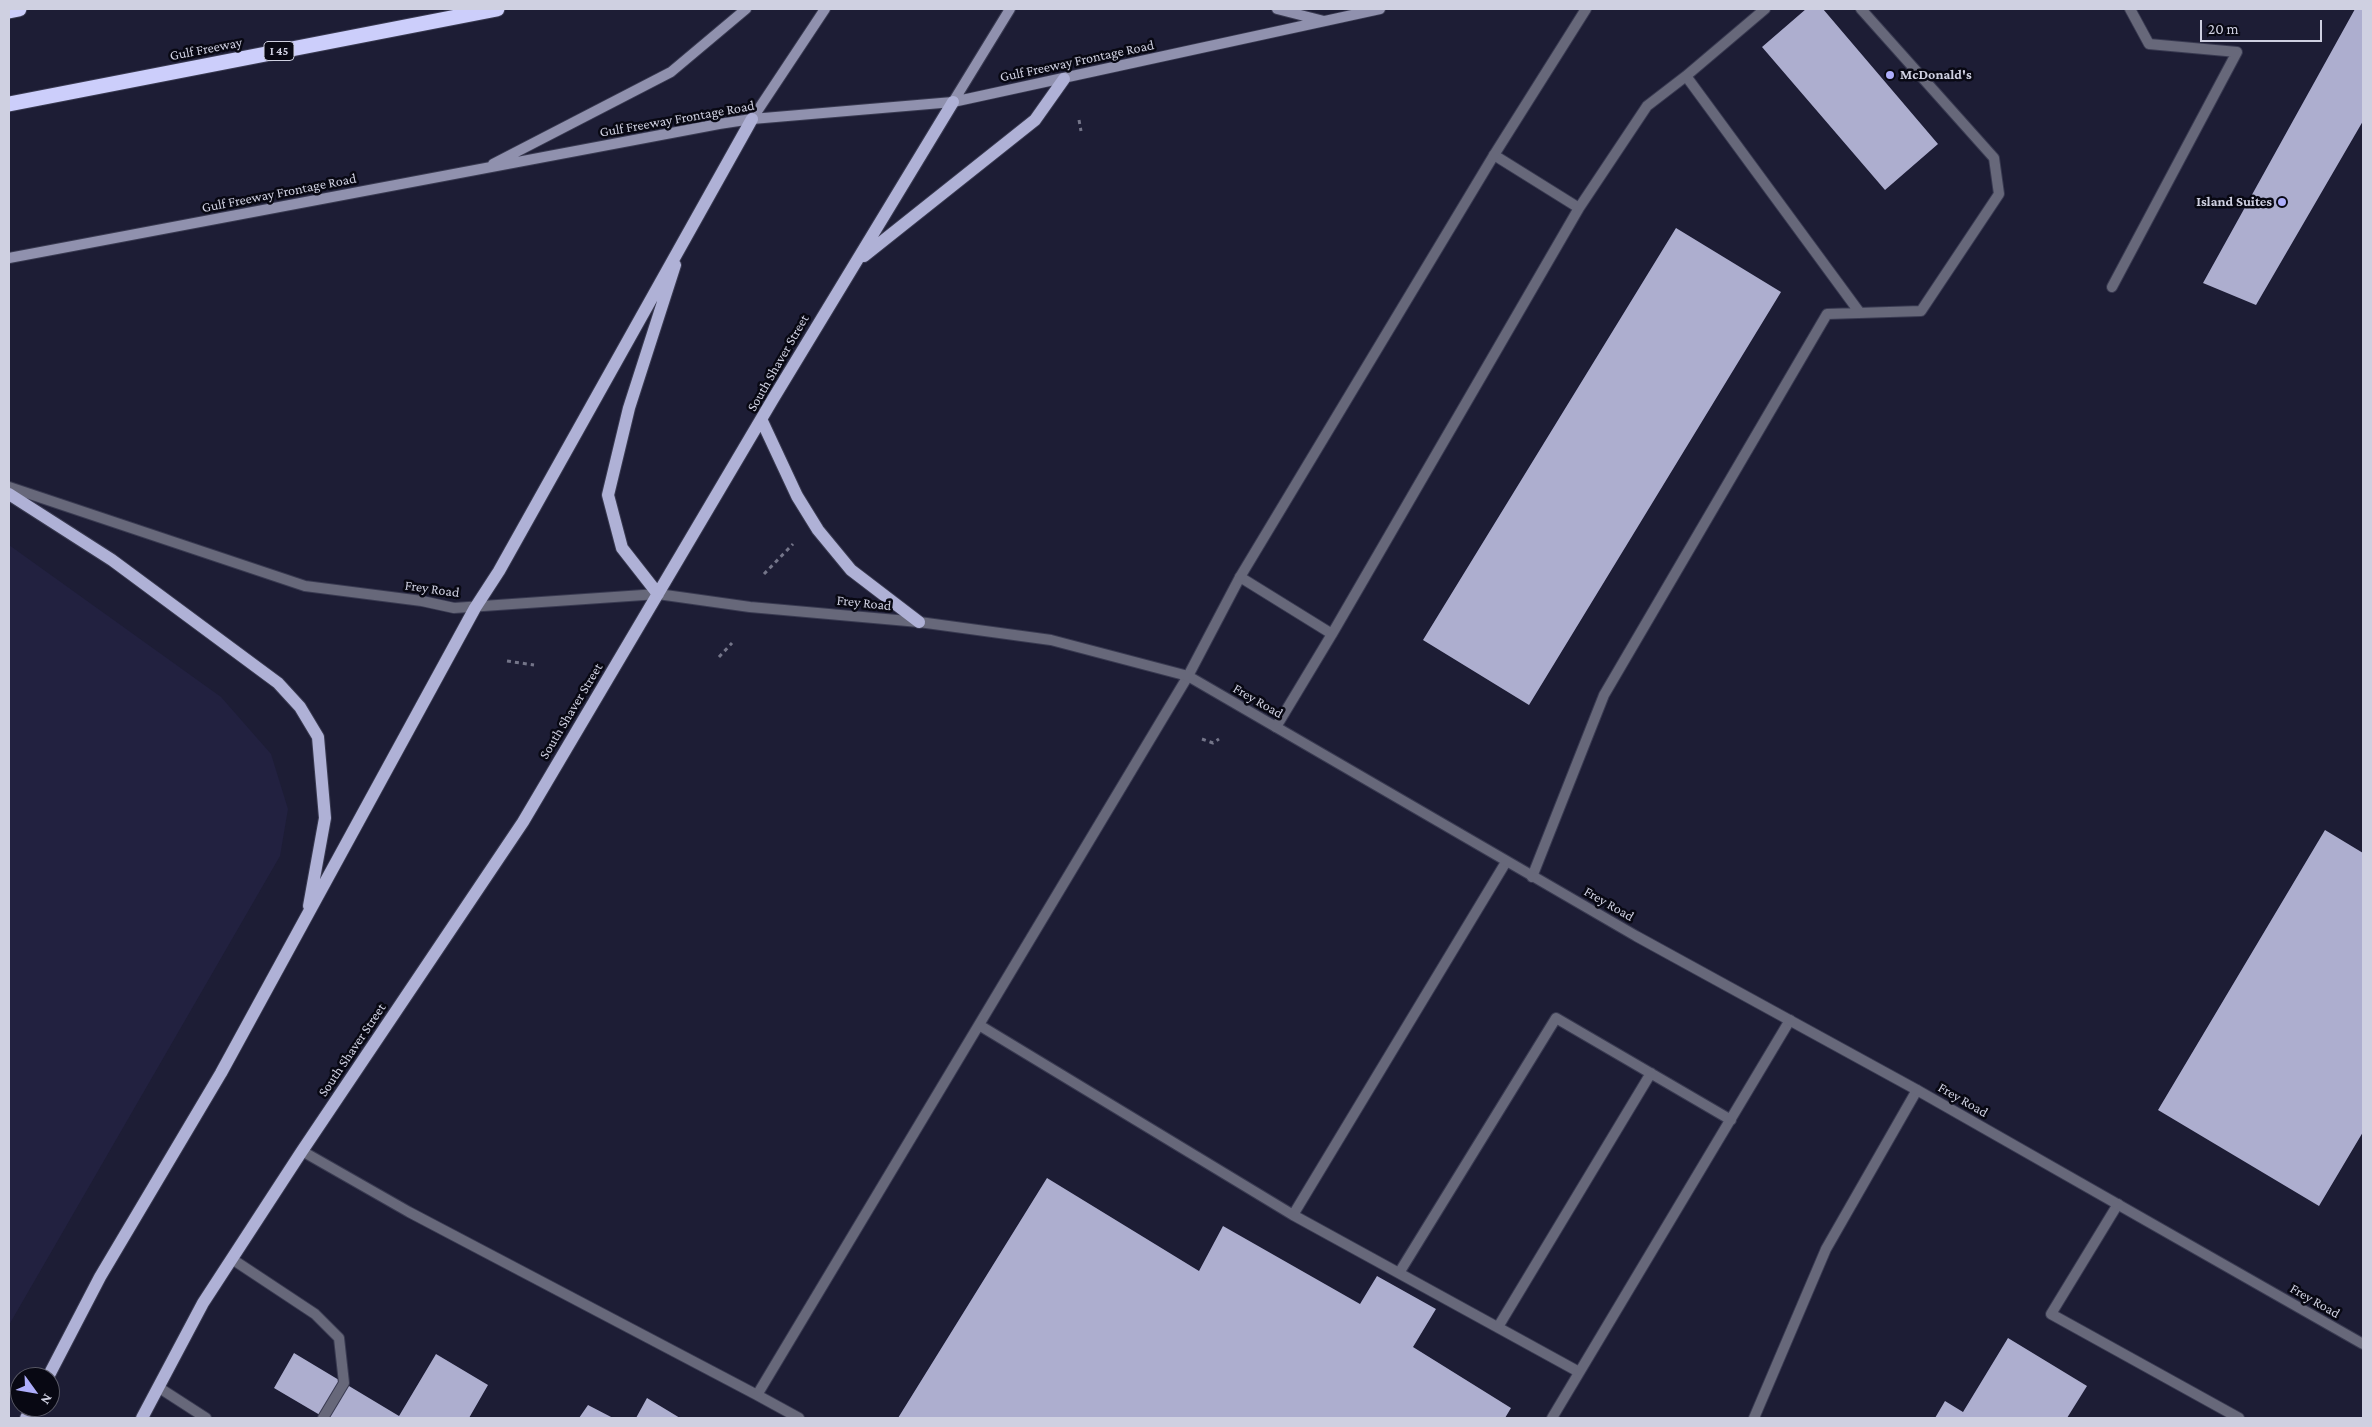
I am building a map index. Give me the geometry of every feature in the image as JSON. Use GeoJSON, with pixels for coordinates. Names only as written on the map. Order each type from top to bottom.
{"type":"FeatureCollection","features":[{"type":"Feature","properties":{"kind":"highway"},"geometry":{"type":"LineString","coordinates":[[9,11],[19,9]]}},
{"type":"Feature","properties":{"kind":"highway","name":"Gulf Freeway"},"geometry":{"type":"LineString","coordinates":[[9,104],[497,9]]}},
{"type":"Feature","properties":{"kind":"main road"},"geometry":{"type":"LineString","coordinates":[[484,169],[671,72],[746,9]]}},
{"type":"Feature","properties":{"kind":"main road"},"geometry":{"type":"LineString","coordinates":[[53,1367],[100,1277],[221,1073],[475,608],[499,571],[683,239],[752,119],[825,9]]}},
{"type":"Feature","properties":{"kind":"main road","name":"South Shaver Street"},"geometry":{"type":"LineString","coordinates":[[142,1418],[203,1303],[302,1151],[522,822],[1010,9]]}},
{"type":"Feature","properties":{"kind":"main road"},"geometry":{"type":"LineString","coordinates":[[1277,9],[1326,21]]}},
{"type":"Feature","properties":{"kind":"main road","name":"Gulf Freeway Frontage Road"},"geometry":{"type":"LineString","coordinates":[[9,258],[752,119],[953,102],[1380,9]]}},
{"type":"Feature","properties":{"kind":"main road"},"geometry":{"type":"LineString","coordinates":[[858,260],[1035,120],[1064,79]]}},
{"type":"Feature","properties":{"kind":"main road"},"geometry":{"type":"LineString","coordinates":[[658,594],[622,548],[608,494],[629,408],[683,239]]}},
{"type":"Feature","properties":{"kind":"main road"},"geometry":{"type":"LineString","coordinates":[[762,421],[797,496],[818,530],[851,570],[919,622]]}},
{"type":"Feature","properties":{"kind":"main road"},"geometry":{"type":"LineString","coordinates":[[9,494],[112,560],[278,684],[300,708],[318,737],[325,818],[308,916]]}},
{"type":"Feature","properties":{"kind":"street"},"geometry":{"type":"LineString","coordinates":[[758,1395],[1188,676],[1240,577],[1494,155],[1581,14],[1586,9]]}},
{"type":"Feature","properties":{"kind":"street"},"geometry":{"type":"LineString","coordinates":[[1276,727],[1579,208],[1647,106],[1686,76],[1765,9]]}},
{"type":"Feature","properties":{"kind":"street"},"geometry":{"type":"LineString","coordinates":[[1532,877],[1604,695],[1827,314],[1921,311],[1999,194],[1994,158],[1861,9]]}},
{"type":"Feature","properties":{"kind":"street"},"geometry":{"type":"LineString","coordinates":[[2112,287],[2237,52],[2149,44],[2130,9]]}},
{"type":"Feature","properties":{"kind":"street"},"geometry":{"type":"LineString","coordinates":[[1686,76],[1860,313]]}},
{"type":"Feature","properties":{"kind":"street"},"geometry":{"type":"LineString","coordinates":[[1494,155],[1579,208]]}},
{"type":"Feature","properties":{"kind":"street","name":"Frey Road"},"geometry":{"type":"LineString","coordinates":[[9,487],[305,586],[422,601],[454,608],[658,594],[750,607],[919,622],[1051,640],[1188,676],[1532,877],[1917,1090],[2363,1344]]}},
{"type":"Feature","properties":{"kind":"street"},"geometry":{"type":"LineString","coordinates":[[1240,577],[1332,634]]}},
{"type":"Feature","properties":{"kind":"street"},"geometry":{"type":"LineString","coordinates":[[1293,1214],[1506,862]]}},
{"type":"Feature","properties":{"kind":"street"},"geometry":{"type":"LineString","coordinates":[[1399,1273],[1556,1018],[1731,1120]]}},
{"type":"Feature","properties":{"kind":"street"},"geometry":{"type":"LineString","coordinates":[[1552,1418],[1790,1020]]}},
{"type":"Feature","properties":{"kind":"street"},"geometry":{"type":"LineString","coordinates":[[979,1025],[1293,1214],[1579,1372]]}},
{"type":"Feature","properties":{"kind":"street"},"geometry":{"type":"LineString","coordinates":[[1498,1327],[1651,1073]]}},
{"type":"Feature","properties":{"kind":"street"},"geometry":{"type":"LineString","coordinates":[[1754,1418],[1826,1249],[1917,1090]]}},
{"type":"Feature","properties":{"kind":"street"},"geometry":{"type":"LineString","coordinates":[[302,1151],[408,1212],[799,1418]]}},
{"type":"Feature","properties":{"kind":"street"},"geometry":{"type":"LineString","coordinates":[[2118,1204],[2051,1314],[2239,1418]]}},
{"type":"Feature","properties":{"kind":"street"},"geometry":{"type":"LineString","coordinates":[[232,1259],[314,1314],[339,1338],[344,1383],[323,1418]]}},
{"type":"Feature","properties":{"kind":"street"},"geometry":{"type":"LineString","coordinates":[[158,1387],[206,1418]]}},
{"type":"Feature","properties":{"kind":"path"},"geometry":{"type":"LineString","coordinates":[[1079,120],[1081,131]]}},
{"type":"Feature","properties":{"kind":"path"},"geometry":{"type":"LineString","coordinates":[[764,574],[796,542]]}},
{"type":"Feature","properties":{"kind":"path"},"geometry":{"type":"LineString","coordinates":[[719,657],[732,643]]}},
{"type":"Feature","properties":{"kind":"path"},"geometry":{"type":"LineString","coordinates":[[507,661],[534,665]]}},
{"type":"Feature","properties":{"kind":"path"},"geometry":{"type":"LineString","coordinates":[[1202,739],[1213,743],[1219,739]]}},
{"type":"Feature","properties":{"kind":"shaded area"},"geometry":{"type":"Polygon","coordinates":[[[9,545],[221,697],[271,754],[288,809],[280,856],[9,1325],[9,545]]]}},
{"type":"Feature","properties":{"kind":"building"},"geometry":{"type":"Polygon","coordinates":[[[1806,9],[1823,9],[1938,144],[1885,190],[1762,47],[1806,9]]]}},
{"type":"Feature","properties":{"kind":"building","name":"Island Suites"},"geometry":{"type":"Polygon","coordinates":[[[2355,9],[2363,9],[2363,121],[2256,305],[2203,283],[2355,9]]]}},
{"type":"Feature","properties":{"kind":"building"},"geometry":{"type":"Polygon","coordinates":[[[1676,228],[1781,292],[1529,705],[1423,640],[1676,228]]]}},
{"type":"Feature","properties":{"kind":"building"},"geometry":{"type":"Polygon","coordinates":[[[2325,830],[2363,853],[2363,1132],[2319,1206],[2158,1110],[2325,830]]]}},
{"type":"Feature","properties":{"kind":"building"},"geometry":{"type":"Polygon","coordinates":[[[1047,1178],[1199,1271],[1223,1226],[1360,1304],[1377,1276],[1436,1309],[1413,1347],[1511,1408],[1505,1418],[898,1418],[1047,1178]]]}},
{"type":"Feature","properties":{"kind":"building"},"geometry":{"type":"Polygon","coordinates":[[[2008,1338],[2087,1386],[2067,1418],[1935,1418],[1945,1401],[1963,1412],[2008,1338]]]}},
{"type":"Feature","properties":{"kind":"building"},"geometry":{"type":"Polygon","coordinates":[[[294,1353],[399,1416],[436,1354],[488,1385],[469,1418],[325,1418],[274,1388],[294,1353]]]}},
{"type":"Feature","properties":{"kind":"building"},"geometry":{"type":"Polygon","coordinates":[[[647,1398],[680,1418],[636,1418],[647,1398]]]}},
{"type":"Feature","properties":{"kind":"building"},"geometry":{"type":"Polygon","coordinates":[[[588,1405],[613,1418],[579,1418],[588,1405]]]}},
{"type":"Feature","properties":{"kind":"place","name":"McDonald's"},"geometry":{"type":"Point","coordinates":[1890,75]}},
{"type":"Feature","properties":{"kind":"place","name":"Island Suites"},"geometry":{"type":"Point","coordinates":[2282,202]}}]}
